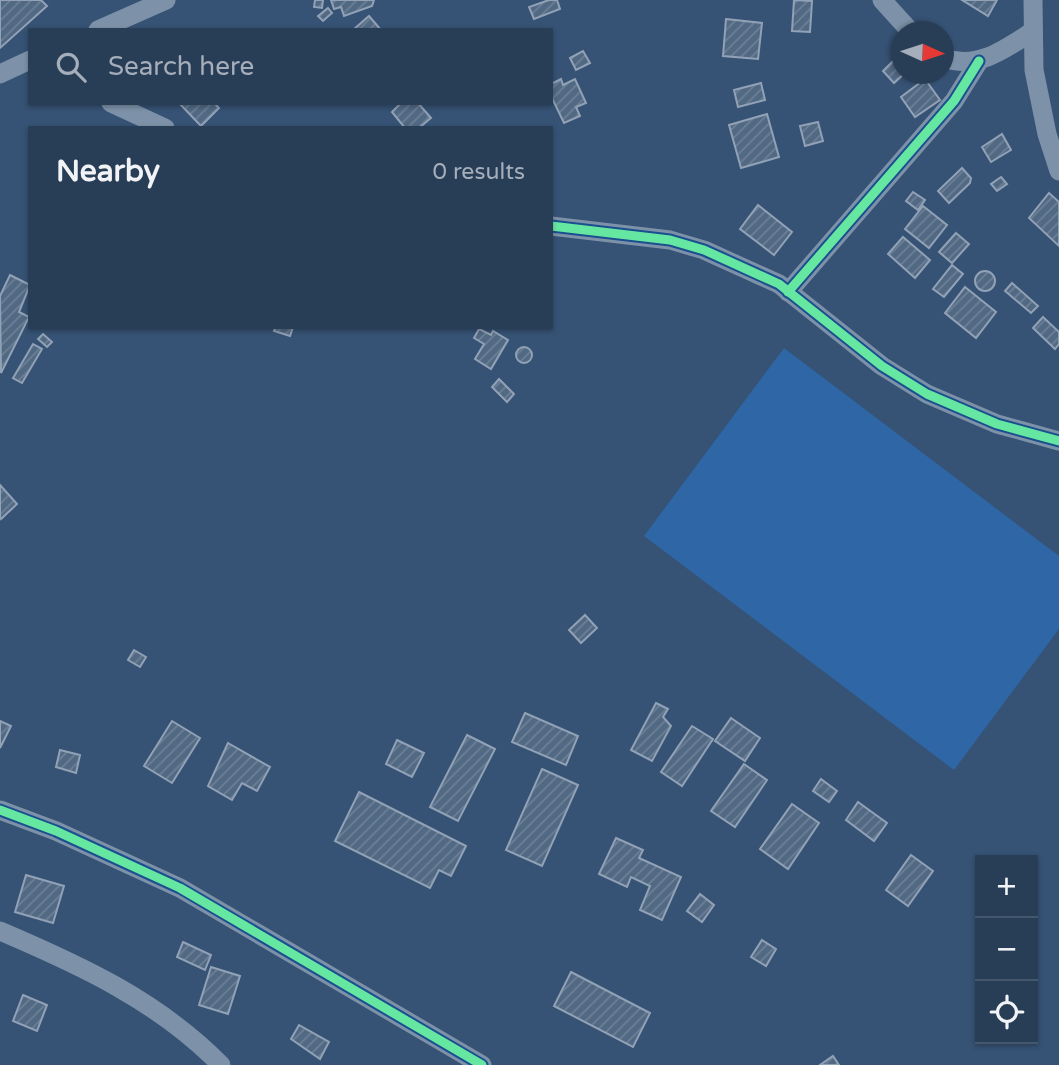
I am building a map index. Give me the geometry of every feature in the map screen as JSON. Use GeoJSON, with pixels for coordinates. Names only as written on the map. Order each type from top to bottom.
{"type":"FeatureCollection","features":[{"type":"Feature","properties":{"kind":"street"},"geometry":{"type":"LineString","coordinates":[[103,28],[166,0]]}},
{"type":"Feature","properties":{"kind":"street"},"geometry":{"type":"LineString","coordinates":[[882,0],[901,21]]}},
{"type":"Feature","properties":{"kind":"street"},"geometry":{"type":"LineString","coordinates":[[1033,0],[1034,70],[1047,134],[1059,170]]}},
{"type":"Feature","properties":{"kind":"street"},"geometry":{"type":"LineString","coordinates":[[788,292],[954,101],[979,61],[1033,31]]}},
{"type":"Feature","properties":{"kind":"street"},"geometry":{"type":"LineString","coordinates":[[0,74],[28,61]]}},
{"type":"Feature","properties":{"kind":"street"},"geometry":{"type":"LineString","coordinates":[[954,61],[979,61]]}},
{"type":"Feature","properties":{"kind":"street"},"geometry":{"type":"LineString","coordinates":[[115,105],[161,126]]}},
{"type":"Feature","properties":{"kind":"street"},"geometry":{"type":"LineString","coordinates":[[553,226],[670,240],[704,250],[779,284],[882,366],[927,394],[997,424],[1059,441]]}},
{"type":"Feature","properties":{"kind":"street"},"geometry":{"type":"LineString","coordinates":[[0,810],[56,831],[180,888],[477,1064]]}},
{"type":"Feature","properties":{"kind":"street"},"geometry":{"type":"LineString","coordinates":[[0,931],[56,955],[138,999],[188,1032],[221,1065]]}},
{"type":"Feature","properties":{"kind":"shaded area"},"geometry":{"type":"Polygon","coordinates":[[[784,348],[1059,556],[1059,629],[954,770],[644,536],[784,348]]]}},
{"type":"Feature","properties":{"kind":"building"},"geometry":{"type":"Polygon","coordinates":[[[0,0],[41,0],[47,6],[0,48],[0,0]]]}},
{"type":"Feature","properties":{"kind":"building"},"geometry":{"type":"Polygon","coordinates":[[[315,0],[323,0],[322,8],[314,7],[315,0]]]}},
{"type":"Feature","properties":{"kind":"building"},"geometry":{"type":"Polygon","coordinates":[[[331,0],[374,0],[372,6],[344,16],[341,7],[334,9],[331,0]]]}},
{"type":"Feature","properties":{"kind":"building"},"geometry":{"type":"Polygon","coordinates":[[[557,0],[560,9],[534,19],[529,7],[557,0]]]}},
{"type":"Feature","properties":{"kind":"building"},"geometry":{"type":"Polygon","coordinates":[[[794,0],[812,1],[810,32],[792,31],[794,0]]]}},
{"type":"Feature","properties":{"kind":"building"},"geometry":{"type":"Polygon","coordinates":[[[962,0],[997,0],[988,16],[962,0]]]}},
{"type":"Feature","properties":{"kind":"building"},"geometry":{"type":"Polygon","coordinates":[[[328,8],[332,13],[323,21],[318,16],[328,8]]]}},
{"type":"Feature","properties":{"kind":"building"},"geometry":{"type":"Polygon","coordinates":[[[369,16],[379,28],[355,28],[369,16]]]}},
{"type":"Feature","properties":{"kind":"building"},"geometry":{"type":"Polygon","coordinates":[[[726,19],[762,23],[758,59],[723,56],[726,19]]]}},
{"type":"Feature","properties":{"kind":"building"},"geometry":{"type":"Polygon","coordinates":[[[583,51],[590,63],[576,70],[570,58],[583,51]]]}},
{"type":"Feature","properties":{"kind":"building"},"geometry":{"type":"Polygon","coordinates":[[[891,63],[891,80],[883,71],[891,63]]]}},
{"type":"Feature","properties":{"kind":"building"},"geometry":{"type":"Polygon","coordinates":[[[561,79],[563,85],[575,79],[586,103],[576,107],[580,116],[564,123],[553,100],[553,83],[561,79]]]}},
{"type":"Feature","properties":{"kind":"building"},"geometry":{"type":"Polygon","coordinates":[[[761,83],[765,100],[738,107],[734,90],[761,83]]]}},
{"type":"Feature","properties":{"kind":"building"},"geometry":{"type":"Polygon","coordinates":[[[918,84],[929,84],[940,100],[915,117],[901,97],[918,84]]]}},
{"type":"Feature","properties":{"kind":"building"},"geometry":{"type":"Polygon","coordinates":[[[181,105],[216,105],[219,108],[201,126],[181,105]]]}},
{"type":"Feature","properties":{"kind":"building"},"geometry":{"type":"Polygon","coordinates":[[[399,105],[420,105],[431,118],[421,126],[403,126],[392,112],[399,105]]]}},
{"type":"Feature","properties":{"kind":"building"},"geometry":{"type":"Polygon","coordinates":[[[767,114],[779,157],[741,168],[729,125],[767,114]]]}},
{"type":"Feature","properties":{"kind":"building"},"geometry":{"type":"Polygon","coordinates":[[[818,122],[823,141],[805,146],[800,126],[818,122]]]}},
{"type":"Feature","properties":{"kind":"building"},"geometry":{"type":"Polygon","coordinates":[[[1002,134],[1011,150],[991,162],[982,147],[1002,134]]]}},
{"type":"Feature","properties":{"kind":"building"},"geometry":{"type":"Polygon","coordinates":[[[962,168],[971,178],[970,183],[949,203],[938,191],[962,168]]]}},
{"type":"Feature","properties":{"kind":"building"},"geometry":{"type":"Polygon","coordinates":[[[1001,177],[1007,184],[997,191],[991,184],[1001,177]]]}},
{"type":"Feature","properties":{"kind":"building"},"geometry":{"type":"Polygon","coordinates":[[[913,192],[925,200],[918,210],[906,201],[913,192]]]}},
{"type":"Feature","properties":{"kind":"building"},"geometry":{"type":"Polygon","coordinates":[[[1049,193],[1059,202],[1059,246],[1029,218],[1049,193]]]}},
{"type":"Feature","properties":{"kind":"building"},"geometry":{"type":"Polygon","coordinates":[[[758,205],[792,232],[774,255],[740,229],[758,205]]]}},
{"type":"Feature","properties":{"kind":"building"},"geometry":{"type":"Polygon","coordinates":[[[923,206],[947,225],[929,248],[905,229],[923,206]]]}},
{"type":"Feature","properties":{"kind":"building"},"geometry":{"type":"Polygon","coordinates":[[[956,233],[969,244],[952,263],[939,252],[956,233]]]}},
{"type":"Feature","properties":{"kind":"building"},"geometry":{"type":"Polygon","coordinates":[[[903,237],[930,260],[915,278],[888,254],[903,237]]]}},
{"type":"Feature","properties":{"kind":"building"},"geometry":{"type":"Polygon","coordinates":[[[952,265],[963,274],[944,297],[933,289],[952,265]]]}},
{"type":"Feature","properties":{"kind":"building"},"geometry":{"type":"Polygon","coordinates":[[[985,271],[992,274],[995,281],[992,288],[985,291],[978,288],[975,281],[978,274],[985,271]]]}},
{"type":"Feature","properties":{"kind":"building"},"geometry":{"type":"Polygon","coordinates":[[[10,275],[28,284],[19,312],[28,319],[1,373],[0,296],[10,275]]]}},
{"type":"Feature","properties":{"kind":"building"},"geometry":{"type":"Polygon","coordinates":[[[1012,283],[1038,306],[1031,313],[1005,291],[1012,283]]]}},
{"type":"Feature","properties":{"kind":"building"},"geometry":{"type":"Polygon","coordinates":[[[965,287],[996,312],[976,338],[945,313],[965,287]]]}},
{"type":"Feature","properties":{"kind":"building"},"geometry":{"type":"Polygon","coordinates":[[[1043,317],[1059,332],[1059,344],[1055,349],[1033,328],[1043,317]]]}},
{"type":"Feature","properties":{"kind":"building"},"geometry":{"type":"Polygon","coordinates":[[[275,329],[292,329],[290,336],[274,331],[275,329]]]}},
{"type":"Feature","properties":{"kind":"building"},"geometry":{"type":"Polygon","coordinates":[[[479,329],[491,335],[493,331],[508,340],[491,369],[475,359],[484,344],[474,338],[479,329]]]}},
{"type":"Feature","properties":{"kind":"building"},"geometry":{"type":"Polygon","coordinates":[[[43,334],[52,342],[47,347],[38,339],[43,334]]]}},
{"type":"Feature","properties":{"kind":"building"},"geometry":{"type":"Polygon","coordinates":[[[33,344],[42,349],[22,383],[13,378],[33,344]]]}},
{"type":"Feature","properties":{"kind":"building"},"geometry":{"type":"Polygon","coordinates":[[[524,347],[532,355],[524,363],[516,355],[524,347]]]}},
{"type":"Feature","properties":{"kind":"building"},"geometry":{"type":"Polygon","coordinates":[[[499,379],[514,394],[507,402],[492,387],[499,379]]]}},
{"type":"Feature","properties":{"kind":"building"},"geometry":{"type":"Polygon","coordinates":[[[0,485],[17,504],[1,519],[0,517],[0,485]]]}},
{"type":"Feature","properties":{"kind":"building"},"geometry":{"type":"Polygon","coordinates":[[[585,615],[597,628],[581,643],[569,630],[585,615]]]}},
{"type":"Feature","properties":{"kind":"building"},"geometry":{"type":"Polygon","coordinates":[[[134,650],[146,657],[140,667],[128,660],[134,650]]]}},
{"type":"Feature","properties":{"kind":"building"},"geometry":{"type":"Polygon","coordinates":[[[656,703],[668,709],[663,717],[671,726],[652,761],[631,750],[656,703]]]}},
{"type":"Feature","properties":{"kind":"building"},"geometry":{"type":"Polygon","coordinates":[[[525,713],[578,736],[566,765],[512,742],[525,713]]]}},
{"type":"Feature","properties":{"kind":"building"},"geometry":{"type":"Polygon","coordinates":[[[731,718],[760,738],[745,761],[715,741],[731,718]]]}},
{"type":"Feature","properties":{"kind":"building"},"geometry":{"type":"Polygon","coordinates":[[[0,721],[11,726],[0,748],[0,721]]]}},
{"type":"Feature","properties":{"kind":"building"},"geometry":{"type":"Polygon","coordinates":[[[172,721],[200,738],[172,783],[144,766],[172,721]]]}},
{"type":"Feature","properties":{"kind":"building"},"geometry":{"type":"Polygon","coordinates":[[[692,726],[713,739],[682,786],[661,772],[692,726]]]}},
{"type":"Feature","properties":{"kind":"building"},"geometry":{"type":"Polygon","coordinates":[[[467,735],[495,749],[458,821],[430,807],[467,735]]]}},
{"type":"Feature","properties":{"kind":"building"},"geometry":{"type":"Polygon","coordinates":[[[397,740],[424,753],[412,777],[386,764],[397,740]]]}},
{"type":"Feature","properties":{"kind":"building"},"geometry":{"type":"Polygon","coordinates":[[[228,743],[270,767],[257,791],[242,783],[232,800],[208,786],[228,743]]]}},
{"type":"Feature","properties":{"kind":"building"},"geometry":{"type":"Polygon","coordinates":[[[60,750],[80,755],[76,773],[56,767],[60,750]]]}},
{"type":"Feature","properties":{"kind":"building"},"geometry":{"type":"Polygon","coordinates":[[[744,764],[767,780],[735,827],[711,811],[744,764]]]}},
{"type":"Feature","properties":{"kind":"building"},"geometry":{"type":"Polygon","coordinates":[[[542,769],[578,785],[542,866],[506,850],[542,769]]]}},
{"type":"Feature","properties":{"kind":"building"},"geometry":{"type":"Polygon","coordinates":[[[821,779],[837,791],[829,802],[813,791],[821,779]]]}},
{"type":"Feature","properties":{"kind":"building"},"geometry":{"type":"Polygon","coordinates":[[[359,792],[466,846],[451,876],[439,870],[430,888],[335,841],[359,792]]]}},
{"type":"Feature","properties":{"kind":"building"},"geometry":{"type":"Polygon","coordinates":[[[858,802],[887,823],[874,841],[846,820],[858,802]]]}},
{"type":"Feature","properties":{"kind":"building"},"geometry":{"type":"Polygon","coordinates":[[[792,804],[819,823],[788,869],[760,849],[792,804]]]}},
{"type":"Feature","properties":{"kind":"building"},"geometry":{"type":"Polygon","coordinates":[[[616,838],[643,850],[639,858],[681,877],[662,920],[640,910],[650,886],[631,877],[627,887],[599,874],[616,838]]]}},
{"type":"Feature","properties":{"kind":"building"},"geometry":{"type":"Polygon","coordinates":[[[911,855],[933,871],[908,906],[886,890],[911,855]]]}},
{"type":"Feature","properties":{"kind":"building"},"geometry":{"type":"Polygon","coordinates":[[[26,875],[64,886],[53,923],[15,912],[26,875]]]}},
{"type":"Feature","properties":{"kind":"building"},"geometry":{"type":"Polygon","coordinates":[[[700,894],[714,905],[702,922],[687,911],[700,894]]]}},
{"type":"Feature","properties":{"kind":"building"},"geometry":{"type":"Polygon","coordinates":[[[762,940],[776,949],[766,966],[751,957],[762,940]]]}},
{"type":"Feature","properties":{"kind":"building"},"geometry":{"type":"Polygon","coordinates":[[[183,942],[211,955],[205,970],[177,957],[183,942]]]}},
{"type":"Feature","properties":{"kind":"building"},"geometry":{"type":"Polygon","coordinates":[[[211,967],[240,976],[228,1014],[199,1005],[211,967]]]}},
{"type":"Feature","properties":{"kind":"building"},"geometry":{"type":"Polygon","coordinates":[[[571,972],[650,1013],[633,1047],[554,1006],[571,972]]]}},
{"type":"Feature","properties":{"kind":"building"},"geometry":{"type":"Polygon","coordinates":[[[23,995],[47,1005],[37,1031],[13,1021],[23,995]]]}},
{"type":"Feature","properties":{"kind":"building"},"geometry":{"type":"Polygon","coordinates":[[[299,1025],[329,1042],[320,1059],[291,1039],[299,1025]]]}},
{"type":"Feature","properties":{"kind":"building"},"geometry":{"type":"Polygon","coordinates":[[[833,1056],[839,1065],[820,1065],[833,1056]]]}},
{"type":"Feature","properties":{"kind":"cycle path"},"geometry":{"type":"LineString","coordinates":[[788,292],[954,101],[979,61]]}},
{"type":"Feature","properties":{"kind":"cycle path"},"geometry":{"type":"LineString","coordinates":[[553,226],[670,240],[704,250],[779,284],[882,366],[927,394],[997,424],[1059,441]]}},
{"type":"Feature","properties":{"kind":"cycle path"},"geometry":{"type":"LineString","coordinates":[[0,810],[56,831],[180,888],[482,1065]]}}]}
